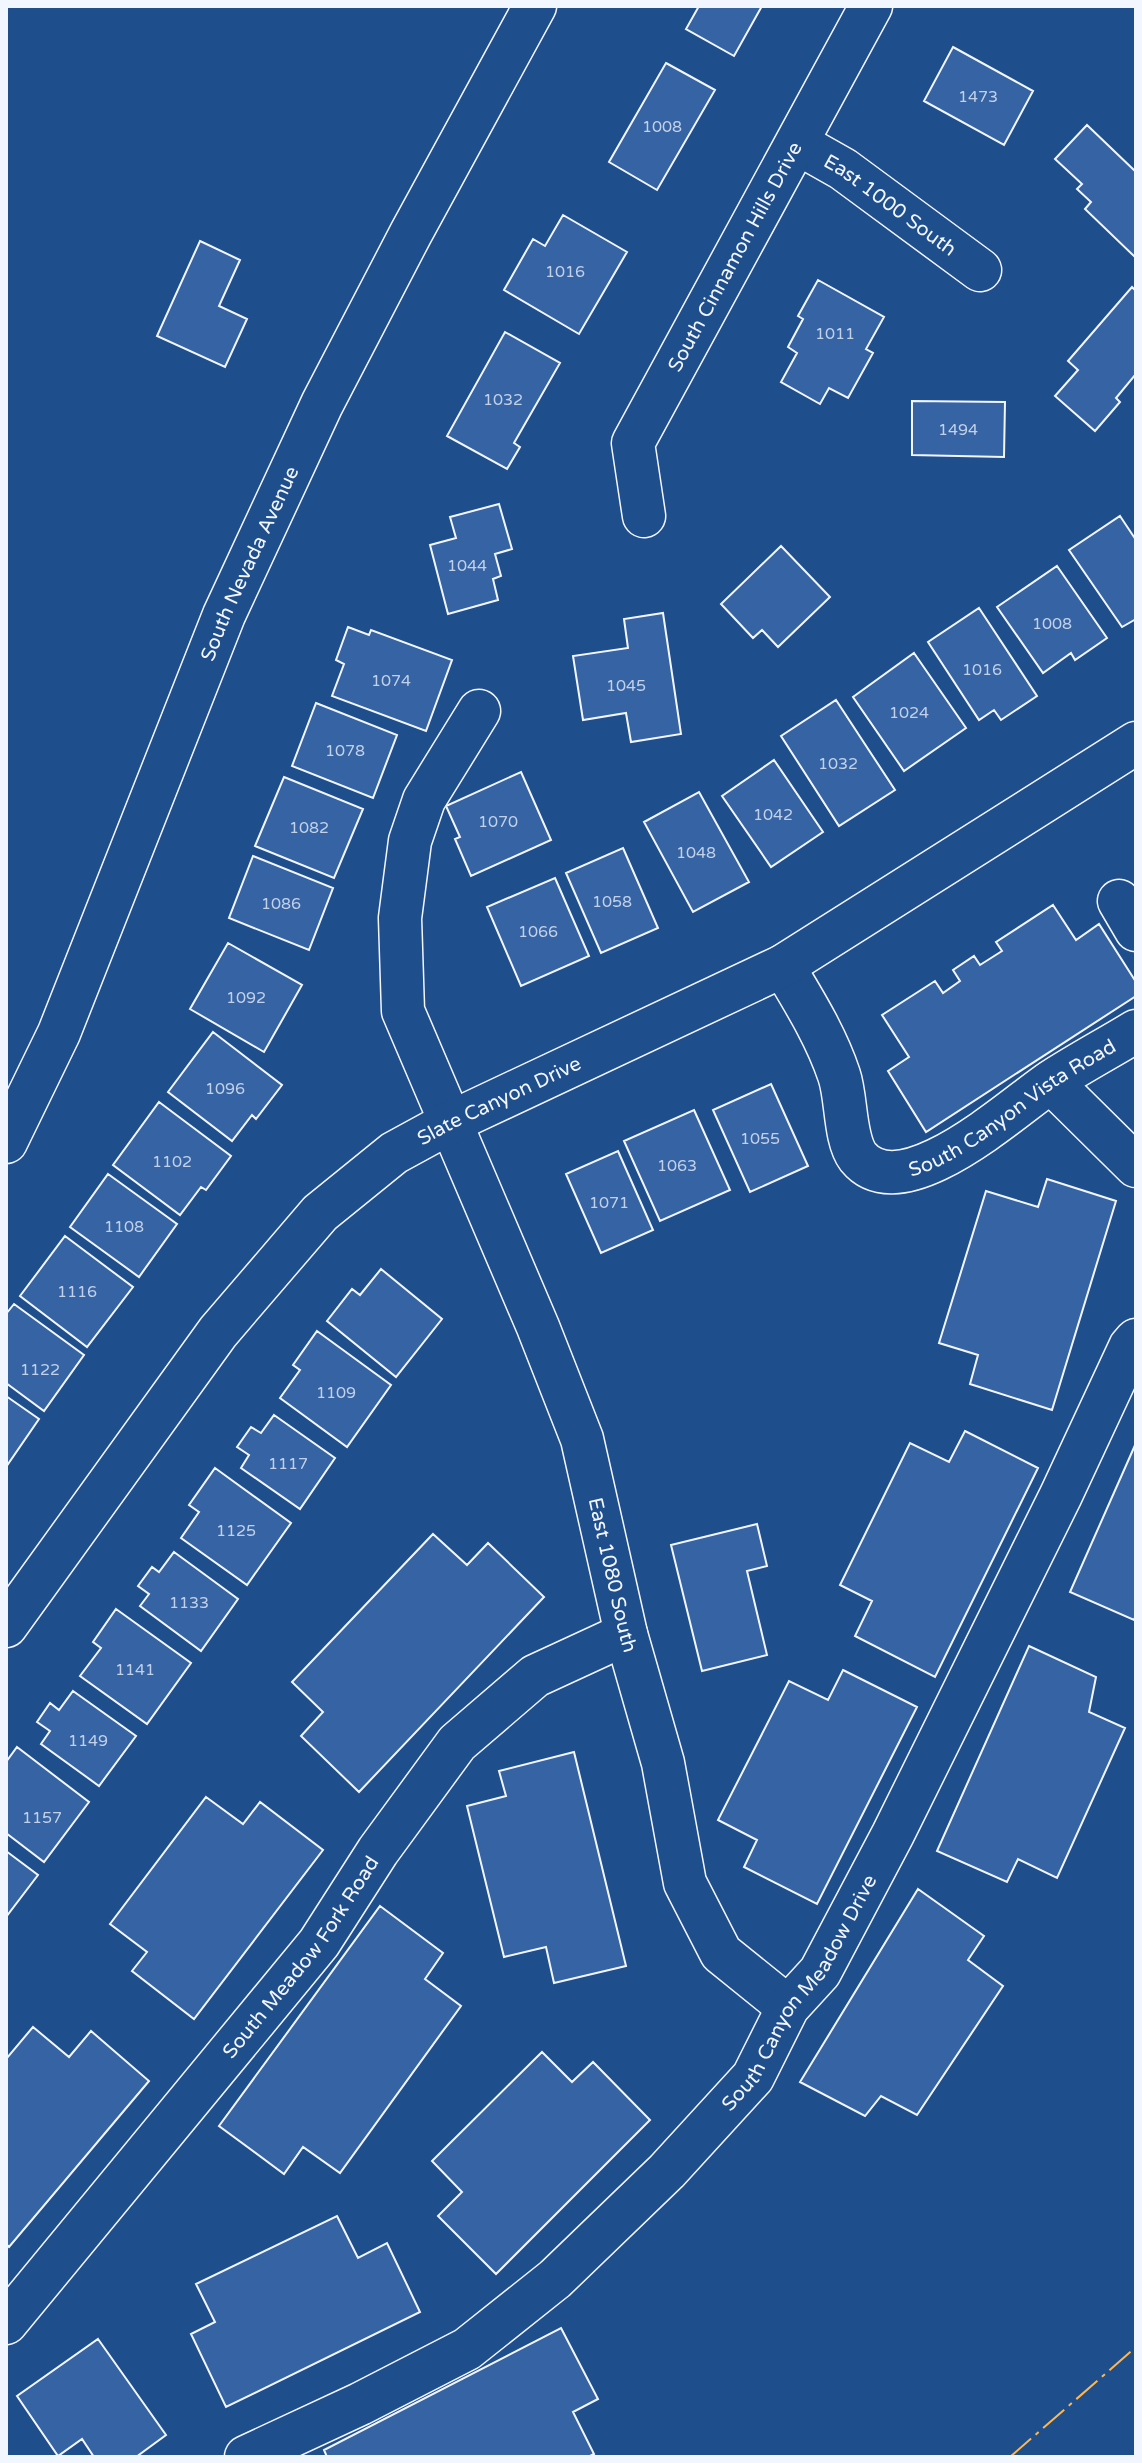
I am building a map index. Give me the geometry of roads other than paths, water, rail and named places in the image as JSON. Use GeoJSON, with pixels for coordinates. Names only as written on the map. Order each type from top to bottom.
{"type":"FeatureCollection","features":[{"type":"Feature","properties":{"kind":"street","name":"South Nevada Avenue"},"geometry":{"type":"LineString","coordinates":[[6,1142],[59,1033],[224,615],[322,404],[535,6]]}},
{"type":"Feature","properties":{"kind":"street","name":"South Cinnamon Hills Drive"},"geometry":{"type":"LineString","coordinates":[[644,516],[633,443],[871,6]]}},
{"type":"Feature","properties":{"kind":"street","name":"East 1000 South"},"geometry":{"type":"LineString","coordinates":[[797,143],[843,169],[980,270]]}},
{"type":"Feature","properties":{"kind":"street","name":"East 1080 South"},"geometry":{"type":"LineString","coordinates":[[479,711],[424,800],[410,841],[400,918],[403,1011],[538,1327],[582,1439],[626,1634],[663,1763],[685,1883],[721,1953],[788,2007]]}},
{"type":"Feature","properties":{"kind":"street","name":"Slate Canyon Drive"},"geometry":{"type":"LineString","coordinates":[[6,1626],[218,1332],[320,1213],[394,1153],[449,1123],[783,966],[1136,743]]}},
{"type":"Feature","properties":{"kind":"street","name":"South Canyon Vista Road"},"geometry":{"type":"LineString","coordinates":[[783,966],[832,1055],[841,1080],[850,1138],[857,1156],[885,1173],[913,1170],[937,1159],[986,1129],[1051,1082],[1136,1031]]}},
{"type":"Feature","properties":{"kind":"street"},"geometry":{"type":"LineString","coordinates":[[1051,1082],[1136,1166]]}},
{"type":"Feature","properties":{"kind":"street","name":"South Canyon Meadow Drive"},"geometry":{"type":"LineString","coordinates":[[246,2457],[360,2404],[467,2349],[555,2279],[667,2171],[753,2077],[788,2007],[820,1972],[885,1848],[1136,1340]]}},
{"type":"Feature","properties":{"kind":"street","name":"South Meadow Fork Road"},"geometry":{"type":"LineString","coordinates":[[6,2323],[319,1943],[378,1851],[457,1743],[535,1676],[626,1634]]}}]}
